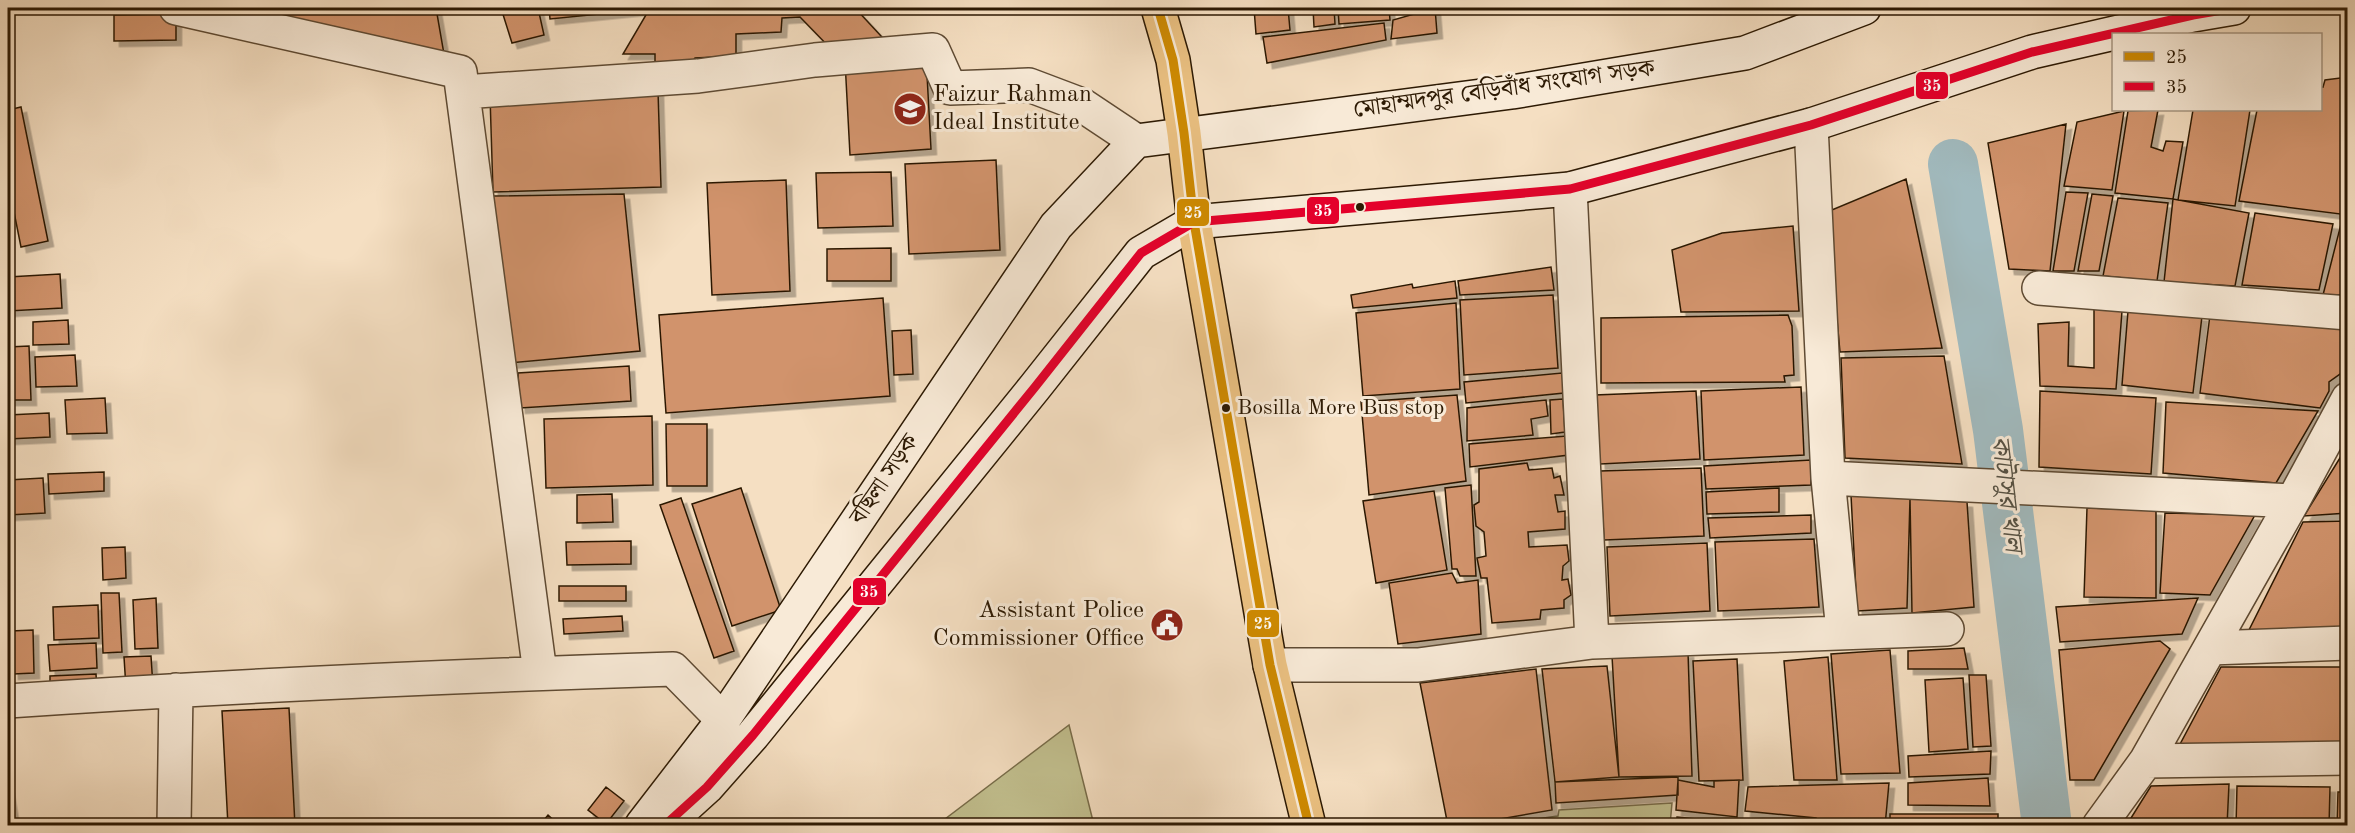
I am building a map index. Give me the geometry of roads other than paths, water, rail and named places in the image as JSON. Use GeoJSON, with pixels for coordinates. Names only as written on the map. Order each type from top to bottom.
{"type":"FeatureCollection","features":[{"type":"Feature","properties":{"kind":"highway"},"geometry":{"type":"LineString","coordinates":[[1158,8],[1173,60],[1194,222],[1270,664],[1309,825]]}},
{"type":"Feature","properties":{"kind":"street"},"geometry":{"type":"LineString","coordinates":[[176,8],[460,72],[540,673]]}},
{"type":"Feature","properties":{"kind":"street","name":"মোহাম্মদপুর বেড়িবাঁধ সংযোগ সড়ক"},"geometry":{"type":"LineString","coordinates":[[1136,141],[1512,92],[1745,53],[1864,8]]}},
{"type":"Feature","properties":{"kind":"street"},"geometry":{"type":"LineString","coordinates":[[2115,33],[2234,8]]}},
{"type":"Feature","properties":{"kind":"street"},"geometry":{"type":"LineString","coordinates":[[664,825],[707,787],[753,735],[1141,253],[1194,222],[1570,189],[1811,125],[2032,52],[2112,34]]}},
{"type":"Feature","properties":{"kind":"street"},"geometry":{"type":"LineString","coordinates":[[463,92],[698,76],[815,60],[933,50],[950,88],[1029,85],[1082,105],[1136,141]]}},
{"type":"Feature","properties":{"kind":"street"},"geometry":{"type":"LineString","coordinates":[[1811,125],[1828,478],[1843,632]]}},
{"type":"Feature","properties":{"kind":"street","name":"বছিলা সড়ক"},"geometry":{"type":"LineString","coordinates":[[641,825],[723,720],[1056,226],[1136,141]]}},
{"type":"Feature","properties":{"kind":"street"},"geometry":{"type":"LineString","coordinates":[[1570,189],[1592,642]]}},
{"type":"Feature","properties":{"kind":"street"},"geometry":{"type":"LineString","coordinates":[[2039,288],[2348,313]]}},
{"type":"Feature","properties":{"kind":"street"},"geometry":{"type":"LineString","coordinates":[[2099,825],[2146,761],[2348,399]]}},
{"type":"Feature","properties":{"kind":"street"},"geometry":{"type":"LineString","coordinates":[[1828,478],[2293,501]]}},
{"type":"Feature","properties":{"kind":"street"},"geometry":{"type":"LineString","coordinates":[[1270,664],[1418,665],[1592,642],[1947,629]]}},
{"type":"Feature","properties":{"kind":"street"},"geometry":{"type":"LineString","coordinates":[[2210,648],[2348,643]]}},
{"type":"Feature","properties":{"kind":"street"},"geometry":{"type":"LineString","coordinates":[[8,701],[176,690],[673,669],[723,720]]}},
{"type":"Feature","properties":{"kind":"street"},"geometry":{"type":"LineString","coordinates":[[174,825],[176,690]]}},
{"type":"Feature","properties":{"kind":"street"},"geometry":{"type":"LineString","coordinates":[[2146,761],[2348,758]]}},
{"type":"Feature","properties":{"kind":"waterway","name":"কাটাসুর খাল"},"geometry":{"type":"LineString","coordinates":[[1953,164],[1998,430],[2047,826]]}},
{"type":"Feature","properties":{"kind":"place","name":"Faizur Rahman Ideal Institute"},"geometry":{"type":"Point","coordinates":[910,109]}},
{"type":"Feature","properties":{"kind":"place","name":"Bosilla More Bus stop"},"geometry":{"type":"Point","coordinates":[1226,408]}},
{"type":"Feature","properties":{"kind":"place","name":"Assistant Police Commissioner Office"},"geometry":{"type":"Point","coordinates":[1167,625]}}]}
